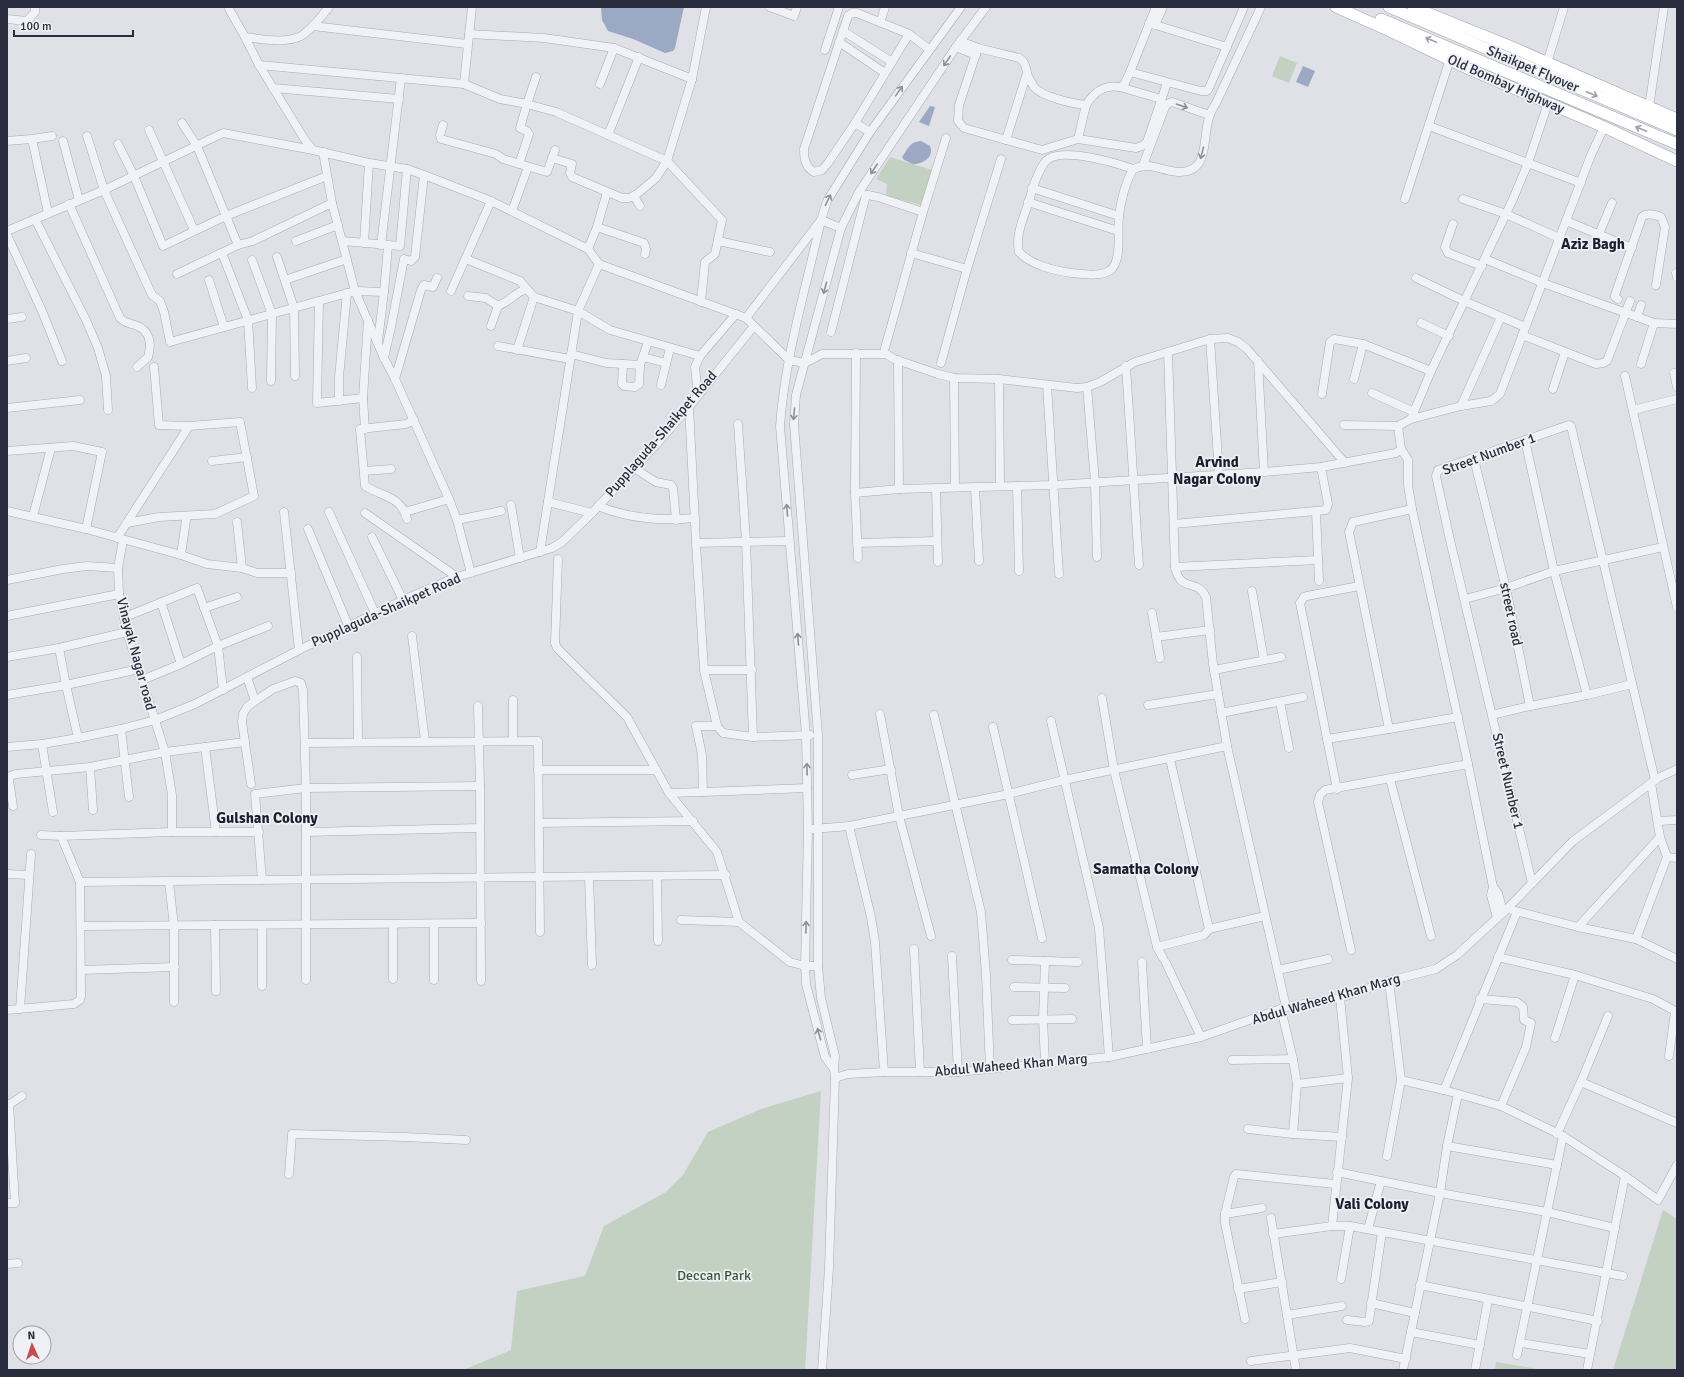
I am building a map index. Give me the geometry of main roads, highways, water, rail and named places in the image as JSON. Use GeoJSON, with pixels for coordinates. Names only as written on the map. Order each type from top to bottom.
{"type":"FeatureCollection","features":[{"type":"Feature","properties":{"kind":"main road","name":"Old Bombay Highway"},"geometry":{"type":"LineString","coordinates":[[1336,7],[1677,161]]}},
{"type":"Feature","properties":{"kind":"main road","name":"Shaikpet Flyover"},"geometry":{"type":"LineString","coordinates":[[1354,7],[1677,144]]}},
{"type":"Feature","properties":{"kind":"main road","name":"Shaikpet Flyover"},"geometry":{"type":"LineString","coordinates":[[1389,7],[1677,130]]}},
{"type":"Feature","properties":{"kind":"main road"},"geometry":{"type":"LineString","coordinates":[[1413,7],[1507,45],[1677,119]]}},
{"type":"Feature","properties":{"kind":"water"},"geometry":{"type":"Polygon","coordinates":[[[601,7],[684,7],[675,48],[673,51],[665,53],[633,39],[608,31],[602,20],[601,7]]]}},
{"type":"Feature","properties":{"kind":"water"},"geometry":{"type":"Polygon","coordinates":[[[1303,66],[1315,71],[1308,87],[1296,82],[1303,66]]]}},
{"type":"Feature","properties":{"kind":"water"},"geometry":{"type":"Polygon","coordinates":[[[930,106],[935,107],[929,126],[919,122],[930,106]]]}},
{"type":"Feature","properties":{"kind":"water"},"geometry":{"type":"Polygon","coordinates":[[[921,141],[930,146],[930,156],[923,162],[914,164],[904,160],[902,157],[909,146],[921,141]]]}},
{"type":"Feature","properties":{"kind":"district","name":"Aziz Bagh"},"geometry":{"type":"Point","coordinates":[1593,244]}},
{"type":"Feature","properties":{"kind":"district","name":"Arvind Nagar Colony"},"geometry":{"type":"Point","coordinates":[1217,470]}},
{"type":"Feature","properties":{"kind":"district","name":"Gulshan Colony"},"geometry":{"type":"Point","coordinates":[267,818]}},
{"type":"Feature","properties":{"kind":"district","name":"Samatha Colony"},"geometry":{"type":"Point","coordinates":[1146,869]}},
{"type":"Feature","properties":{"kind":"district","name":"Vali Colony"},"geometry":{"type":"Point","coordinates":[1372,1204]}},
{"type":"Feature","properties":{"kind":"park label","name":"Deccan Park"},"geometry":{"type":"Point","coordinates":[714,1275]}}]}
